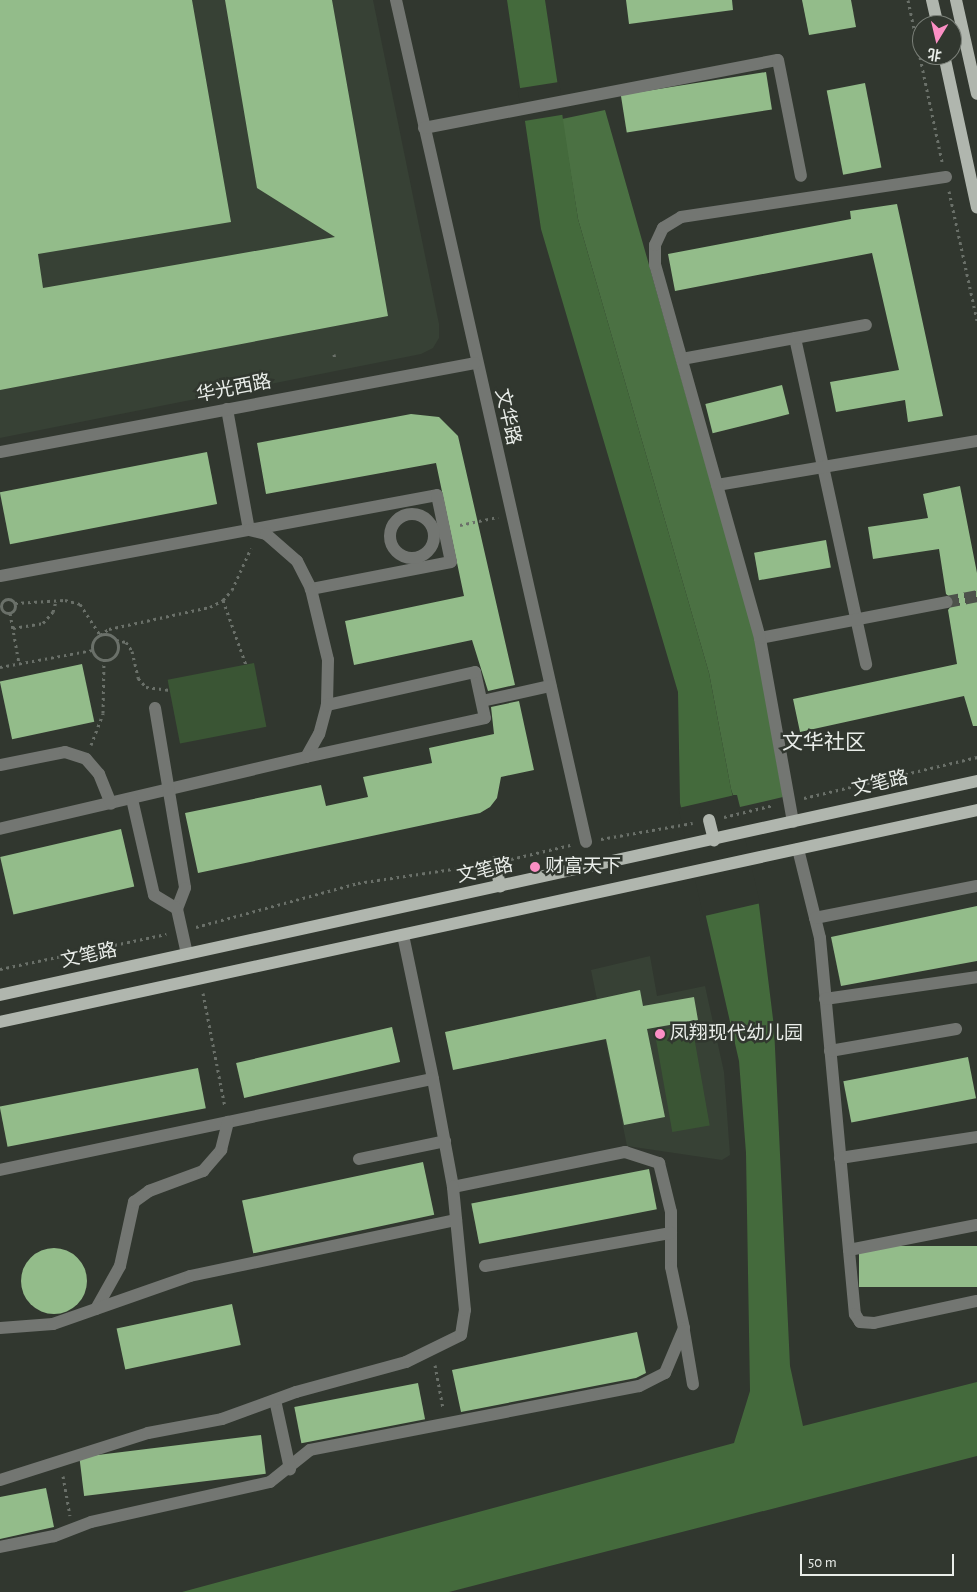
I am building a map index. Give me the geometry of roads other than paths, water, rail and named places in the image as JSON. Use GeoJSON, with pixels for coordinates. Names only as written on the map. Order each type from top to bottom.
{"type":"FeatureCollection","features":[{"type":"Feature","properties":{"kind":"main road"},"geometry":{"type":"LineString","coordinates":[[932,0],[936,15]]}},
{"type":"Feature","properties":{"kind":"main road"},"geometry":{"type":"LineString","coordinates":[[956,0],[977,94]]}},
{"type":"Feature","properties":{"kind":"main road"},"geometry":{"type":"LineString","coordinates":[[946,65],[977,207]]}},
{"type":"Feature","properties":{"kind":"main road","name":"文笔路"},"geometry":{"type":"LineString","coordinates":[[0,995],[977,781]]}},
{"type":"Feature","properties":{"kind":"main road"},"geometry":{"type":"LineString","coordinates":[[0,1022],[977,810]]}},
{"type":"Feature","properties":{"kind":"main road"},"geometry":{"type":"LineString","coordinates":[[709,820],[714,840]]}},
{"type":"Feature","properties":{"kind":"main road"},"geometry":{"type":"LineString","coordinates":[[495,862],[500,886]]}},
{"type":"Feature","properties":{"kind":"street","name":"文华路"},"geometry":{"type":"LineString","coordinates":[[396,0],[476,363],[586,842]]}},
{"type":"Feature","properties":{"kind":"street"},"geometry":{"type":"LineString","coordinates":[[424,128],[566,99],[778,60],[801,176]]}},
{"type":"Feature","properties":{"kind":"street"},"geometry":{"type":"LineString","coordinates":[[793,822],[760,638],[655,265],[655,245],[663,228],[681,217],[946,177]]}},
{"type":"Feature","properties":{"kind":"street"},"geometry":{"type":"LineString","coordinates":[[682,359],[866,325]]}},
{"type":"Feature","properties":{"kind":"street"},"geometry":{"type":"LineString","coordinates":[[795,338],[825,467],[866,664]]}},
{"type":"Feature","properties":{"kind":"street","name":"华光西路"},"geometry":{"type":"LineString","coordinates":[[0,452],[476,363]]}},
{"type":"Feature","properties":{"kind":"street"},"geometry":{"type":"LineString","coordinates":[[227,409],[249,530]]}},
{"type":"Feature","properties":{"kind":"street"},"geometry":{"type":"LineString","coordinates":[[717,485],[977,442]]}},
{"type":"Feature","properties":{"kind":"street"},"geometry":{"type":"LineString","coordinates":[[0,576],[437,495],[439,529],[452,562],[418,563],[311,589]]}},
{"type":"Feature","properties":{"kind":"street"},"geometry":{"type":"LineString","coordinates":[[405,501],[408,515]]}},
{"type":"Feature","properties":{"kind":"street"},"geometry":{"type":"LineString","coordinates":[[418,563],[396,551],[390,537],[395,523],[408,515],[426,519],[439,529]]}},
{"type":"Feature","properties":{"kind":"street"},"geometry":{"type":"LineString","coordinates":[[418,563],[429,551],[439,529]]}},
{"type":"Feature","properties":{"kind":"street"},"geometry":{"type":"LineString","coordinates":[[249,530],[266,534],[297,561],[311,589],[328,660],[327,705],[319,734],[306,758]]}},
{"type":"Feature","properties":{"kind":"street"},"geometry":{"type":"LineString","coordinates":[[760,638],[947,602]]}},
{"type":"Feature","properties":{"kind":"street"},"geometry":{"type":"LineString","coordinates":[[0,829],[485,718],[475,672],[327,705]]}},
{"type":"Feature","properties":{"kind":"street"},"geometry":{"type":"LineString","coordinates":[[482,701],[550,686]]}},
{"type":"Feature","properties":{"kind":"street"},"geometry":{"type":"LineString","coordinates":[[155,708],[172,789],[170,813],[185,888],[177,910],[187,954]]}},
{"type":"Feature","properties":{"kind":"street"},"geometry":{"type":"LineString","coordinates":[[0,765],[65,752],[86,759],[99,774],[111,804]]}},
{"type":"Feature","properties":{"kind":"street"},"geometry":{"type":"LineString","coordinates":[[132,799],[154,895],[177,910]]}},
{"type":"Feature","properties":{"kind":"street"},"geometry":{"type":"LineString","coordinates":[[798,849],[815,918],[825,999],[855,1314],[860,1322],[874,1323],[977,1301]]}},
{"type":"Feature","properties":{"kind":"street"},"geometry":{"type":"LineString","coordinates":[[815,918],[977,886]]}},
{"type":"Feature","properties":{"kind":"street"},"geometry":{"type":"LineString","coordinates":[[0,1480],[148,1433],[222,1419],[275,1400],[406,1362],[461,1335],[465,1310],[453,1186],[403,934]]}},
{"type":"Feature","properties":{"kind":"street"},"geometry":{"type":"LineString","coordinates":[[825,999],[977,977]]}},
{"type":"Feature","properties":{"kind":"street"},"geometry":{"type":"LineString","coordinates":[[830,1051],[956,1029]]}},
{"type":"Feature","properties":{"kind":"street"},"geometry":{"type":"LineString","coordinates":[[0,1170],[433,1079]]}},
{"type":"Feature","properties":{"kind":"street"},"geometry":{"type":"LineString","coordinates":[[96,1309],[120,1266],[134,1202],[149,1190],[203,1171],[220,1150],[228,1122]]}},
{"type":"Feature","properties":{"kind":"street"},"geometry":{"type":"LineString","coordinates":[[840,1158],[977,1137]]}},
{"type":"Feature","properties":{"kind":"street"},"geometry":{"type":"LineString","coordinates":[[359,1160],[445,1141]]}},
{"type":"Feature","properties":{"kind":"street"},"geometry":{"type":"LineString","coordinates":[[453,1186],[625,1152],[659,1163],[662,1168],[671,1233],[671,1267],[684,1328],[693,1384]]}},
{"type":"Feature","properties":{"kind":"street"},"geometry":{"type":"LineString","coordinates":[[0,1328],[53,1324],[190,1276],[456,1220]]}},
{"type":"Feature","properties":{"kind":"street"},"geometry":{"type":"LineString","coordinates":[[849,1250],[977,1225]]}},
{"type":"Feature","properties":{"kind":"street"},"geometry":{"type":"LineString","coordinates":[[485,1266],[671,1233]]}},
{"type":"Feature","properties":{"kind":"street"},"geometry":{"type":"LineString","coordinates":[[0,1547],[54,1536],[72,1527],[270,1482],[290,1469],[310,1450],[652,1381],[673,1362],[684,1328]]}},
{"type":"Feature","properties":{"kind":"street"},"geometry":{"type":"LineString","coordinates":[[275,1400],[290,1469]]}},
{"type":"Feature","properties":{"kind":"tunnel"},"geometry":{"type":"LineString","coordinates":[[947,602],[977,596]]}},
{"type":"Feature","properties":{"kind":"place","name":"财富天下"},"geometry":{"type":"Point","coordinates":[535,867]}},
{"type":"Feature","properties":{"kind":"place","name":"凤翔现代幼儿园"},"geometry":{"type":"Point","coordinates":[660,1034]}},
{"type":"Feature","properties":{"kind":"district","name":"文华社区"},"geometry":{"type":"Point","coordinates":[824,743]}}]}
